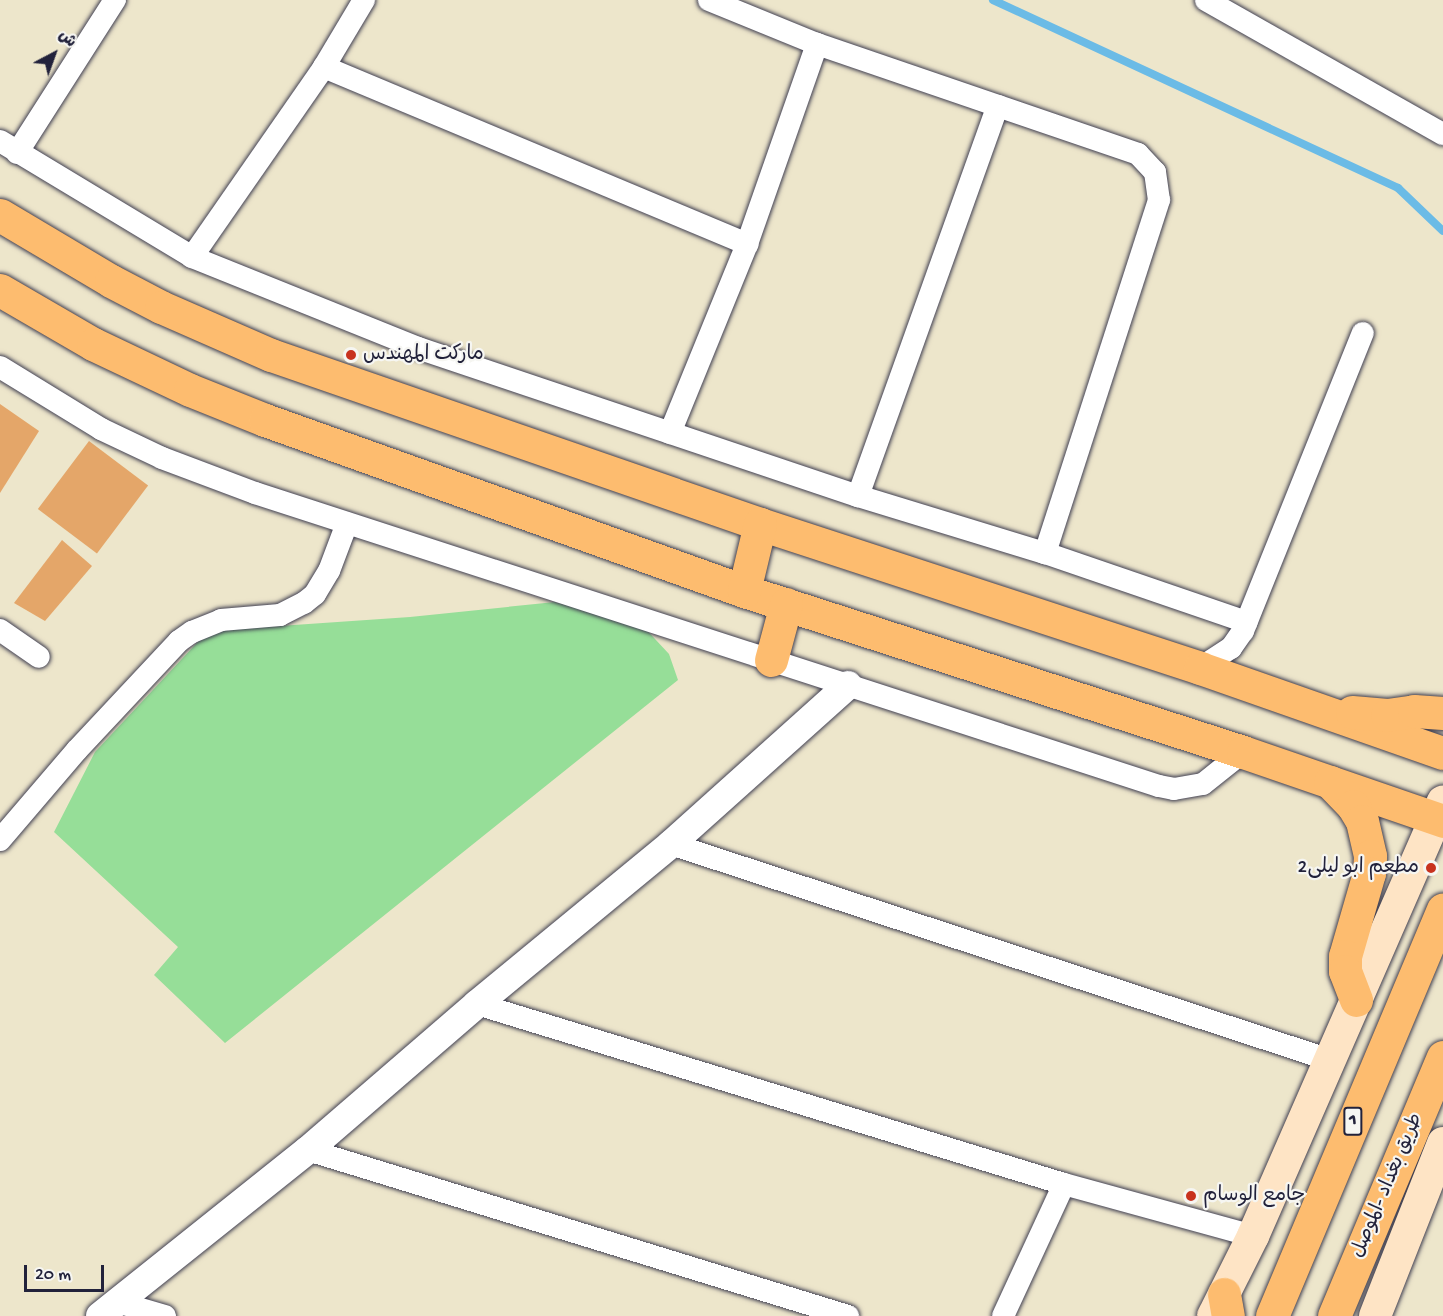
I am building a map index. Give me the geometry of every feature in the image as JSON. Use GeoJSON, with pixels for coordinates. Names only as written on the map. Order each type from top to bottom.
{"type":"FeatureCollection","features":[{"type":"Feature","properties":{"kind":"main road"},"geometry":{"type":"LineString","coordinates":[[0,215],[111,281],[272,355],[760,524],[1200,668],[1443,753]]}},
{"type":"Feature","properties":{"kind":"main road"},"geometry":{"type":"LineString","coordinates":[[0,290],[93,344],[190,390],[276,424],[744,591],[1328,781],[1441,814],[1356,1000],[1222,1309]]}},
{"type":"Feature","properties":{"kind":"main road"},"geometry":{"type":"LineString","coordinates":[[744,591],[760,524]]}},
{"type":"Feature","properties":{"kind":"main road"},"geometry":{"type":"LineString","coordinates":[[771,660],[786,604]]}},
{"type":"Feature","properties":{"kind":"main road"},"geometry":{"type":"LineString","coordinates":[[1312,708],[1388,715],[1413,711],[1443,713]]}},
{"type":"Feature","properties":{"kind":"main road"},"geometry":{"type":"LineString","coordinates":[[1328,781],[1353,806],[1365,830],[1370,856],[1369,873],[1345,956],[1345,971],[1356,1000]]}},
{"type":"Feature","properties":{"kind":"main road","name":"1"},"geometry":{"type":"LineString","coordinates":[[1272,1316],[1439,917]]}},
{"type":"Feature","properties":{"kind":"main road","name":"طريق بغداد -الموصل"},"geometry":{"type":"LineString","coordinates":[[1334,1316],[1443,1057]]}},
{"type":"Feature","properties":{"kind":"main road"},"geometry":{"type":"LineString","coordinates":[[1375,1316],[1443,1143]]}},
{"type":"Feature","properties":{"kind":"street"},"geometry":{"type":"LineString","coordinates":[[115,0],[9,147],[192,257],[418,348],[858,496],[1045,553],[1247,622]]}},
{"type":"Feature","properties":{"kind":"street"},"geometry":{"type":"LineString","coordinates":[[192,257],[324,67],[364,0]]}},
{"type":"Feature","properties":{"kind":"street"},"geometry":{"type":"LineString","coordinates":[[709,0],[817,44],[1138,154],[1155,172],[1158,200],[1045,553]]}},
{"type":"Feature","properties":{"kind":"street"},"geometry":{"type":"LineString","coordinates":[[1206,0],[1443,134]]}},
{"type":"Feature","properties":{"kind":"street"},"geometry":{"type":"LineString","coordinates":[[670,433],[747,244],[817,44]]}},
{"type":"Feature","properties":{"kind":"street"},"geometry":{"type":"LineString","coordinates":[[324,67],[747,244]]}},
{"type":"Feature","properties":{"kind":"street"},"geometry":{"type":"LineString","coordinates":[[858,496],[998,106]]}},
{"type":"Feature","properties":{"kind":"street"},"geometry":{"type":"LineString","coordinates":[[1200,668],[1232,648],[1247,622],[1363,333]]}},
{"type":"Feature","properties":{"kind":"street"},"geometry":{"type":"LineString","coordinates":[[0,367],[101,429],[162,458],[255,493],[848,686],[1174,789],[1203,784],[1243,752]]}},
{"type":"Feature","properties":{"kind":"street"},"geometry":{"type":"LineString","coordinates":[[0,840],[77,750],[179,641],[192,632],[221,620],[280,615],[304,603],[315,594],[329,571],[347,523]]}},
{"type":"Feature","properties":{"kind":"street"},"geometry":{"type":"LineString","coordinates":[[0,630],[39,657]]}},
{"type":"Feature","properties":{"kind":"street"},"geometry":{"type":"LineString","coordinates":[[109,1309],[308,1150],[477,1004],[671,844],[848,686]]}},
{"type":"Feature","properties":{"kind":"street"},"geometry":{"type":"LineString","coordinates":[[671,844],[1330,1060]]}},
{"type":"Feature","properties":{"kind":"street"},"geometry":{"type":"LineString","coordinates":[[477,1004],[1064,1184],[1253,1236]]}},
{"type":"Feature","properties":{"kind":"street"},"geometry":{"type":"LineString","coordinates":[[308,1150],[848,1316]]}},
{"type":"Feature","properties":{"kind":"street"},"geometry":{"type":"LineString","coordinates":[[1002,1316],[1064,1184]]}},
{"type":"Feature","properties":{"kind":"street"},"geometry":{"type":"LineString","coordinates":[[109,1309],[165,1316]]}},
{"type":"Feature","properties":{"kind":"green space"},"geometry":{"type":"Polygon","coordinates":[[[555,602],[642,625],[669,654],[678,680],[225,1043],[154,975],[178,947],[54,832],[95,752],[208,631],[410,617],[555,602]]]}},
{"type":"Feature","properties":{"kind":"building"},"geometry":{"type":"Polygon","coordinates":[[[0,404],[39,431],[0,493],[0,404]]]}},
{"type":"Feature","properties":{"kind":"building"},"geometry":{"type":"Polygon","coordinates":[[[89,441],[148,486],[97,553],[38,509],[89,441]]]}},
{"type":"Feature","properties":{"kind":"building"},"geometry":{"type":"Polygon","coordinates":[[[62,540],[92,566],[45,621],[14,603],[62,540]]]}},
{"type":"Feature","properties":{"kind":"waterway"},"geometry":{"type":"LineString","coordinates":[[993,0],[1398,188],[1443,231]]}},
{"type":"Feature","properties":{"kind":"place","name":"ماركت المهندس"},"geometry":{"type":"Point","coordinates":[351,355]}},
{"type":"Feature","properties":{"kind":"place","name":"مطعم ابو ليلى2"},"geometry":{"type":"Point","coordinates":[1431,868]}},
{"type":"Feature","properties":{"kind":"place","name":"جامع الوسام"},"geometry":{"type":"Point","coordinates":[1191,1196]}}]}
